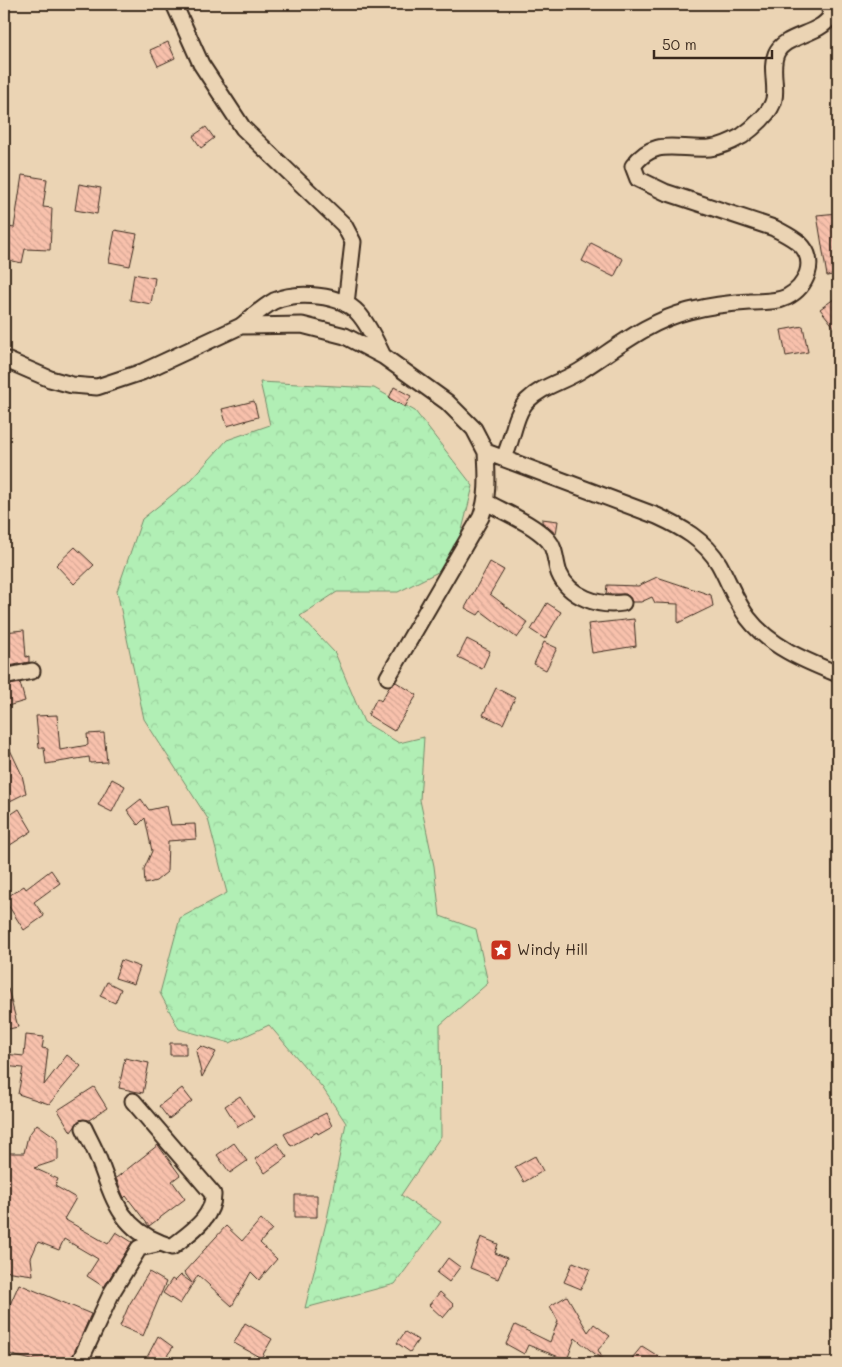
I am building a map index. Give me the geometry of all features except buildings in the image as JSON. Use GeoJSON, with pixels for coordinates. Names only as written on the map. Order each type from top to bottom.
{"type":"FeatureCollection","features":[{"type":"Feature","properties":{"kind":"street"},"geometry":{"type":"LineString","coordinates":[[174,4],[201,64],[242,128],[344,225],[353,242],[346,304]]}},
{"type":"Feature","properties":{"kind":"street"},"geometry":{"type":"LineString","coordinates":[[504,457],[513,438],[520,411],[526,402],[547,386],[578,372],[640,332],[661,321],[689,311],[786,298],[806,280],[810,269],[808,255],[802,245],[790,237],[774,228],[665,192],[638,179],[633,166],[642,154],[655,148],[710,148],[742,136],[765,115],[774,100],[776,53],[793,39],[805,36],[827,23],[831,16],[829,4]]}},
{"type":"Feature","properties":{"kind":"street"},"geometry":{"type":"LineString","coordinates":[[4,358],[50,379],[72,386],[97,387],[179,356],[216,336],[241,326],[274,301],[298,296],[322,297],[346,304],[358,313],[383,356]]}},
{"type":"Feature","properties":{"kind":"street"},"geometry":{"type":"LineString","coordinates":[[241,326],[302,325],[346,336],[383,356],[447,402],[474,429],[486,452],[486,502],[475,529],[441,583],[388,677]]}},
{"type":"Feature","properties":{"kind":"street"},"geometry":{"type":"LineString","coordinates":[[486,452],[504,457],[657,516],[684,529],[703,544],[718,563],[749,619],[773,642],[804,660],[838,674]]}},
{"type":"Feature","properties":{"kind":"street"},"geometry":{"type":"LineString","coordinates":[[486,502],[538,532],[550,542],[558,571],[562,579],[575,592],[594,602],[610,605],[623,603]]}},
{"type":"Feature","properties":{"kind":"street"},"geometry":{"type":"LineString","coordinates":[[4,677],[32,671]]}},
{"type":"Feature","properties":{"kind":"street"},"geometry":{"type":"LineString","coordinates":[[84,1128],[99,1159],[116,1204],[136,1230],[147,1238],[172,1247],[208,1214],[213,1204],[213,1194],[133,1102]]}},
{"type":"Feature","properties":{"kind":"street"},"geometry":{"type":"LineString","coordinates":[[79,1363],[112,1292],[139,1248],[161,1243]]}},
{"type":"Feature","properties":{"kind":"green space"},"geometry":{"type":"Polygon","coordinates":[[[260,382],[374,388],[415,411],[473,486],[461,534],[446,568],[398,592],[337,592],[300,616],[335,653],[364,722],[399,743],[424,737],[420,800],[434,866],[440,916],[476,929],[488,983],[440,1025],[441,1136],[401,1195],[441,1222],[395,1284],[305,1308],[327,1219],[346,1123],[322,1087],[269,1025],[230,1043],[179,1029],[160,993],[180,918],[227,893],[208,819],[144,719],[117,591],[142,519],[191,480],[227,440],[270,425],[260,382]]]}},
{"type":"Feature","properties":{"kind":"place","name":"Windy Hill"},"geometry":{"type":"Point","coordinates":[501,950]}}]}
